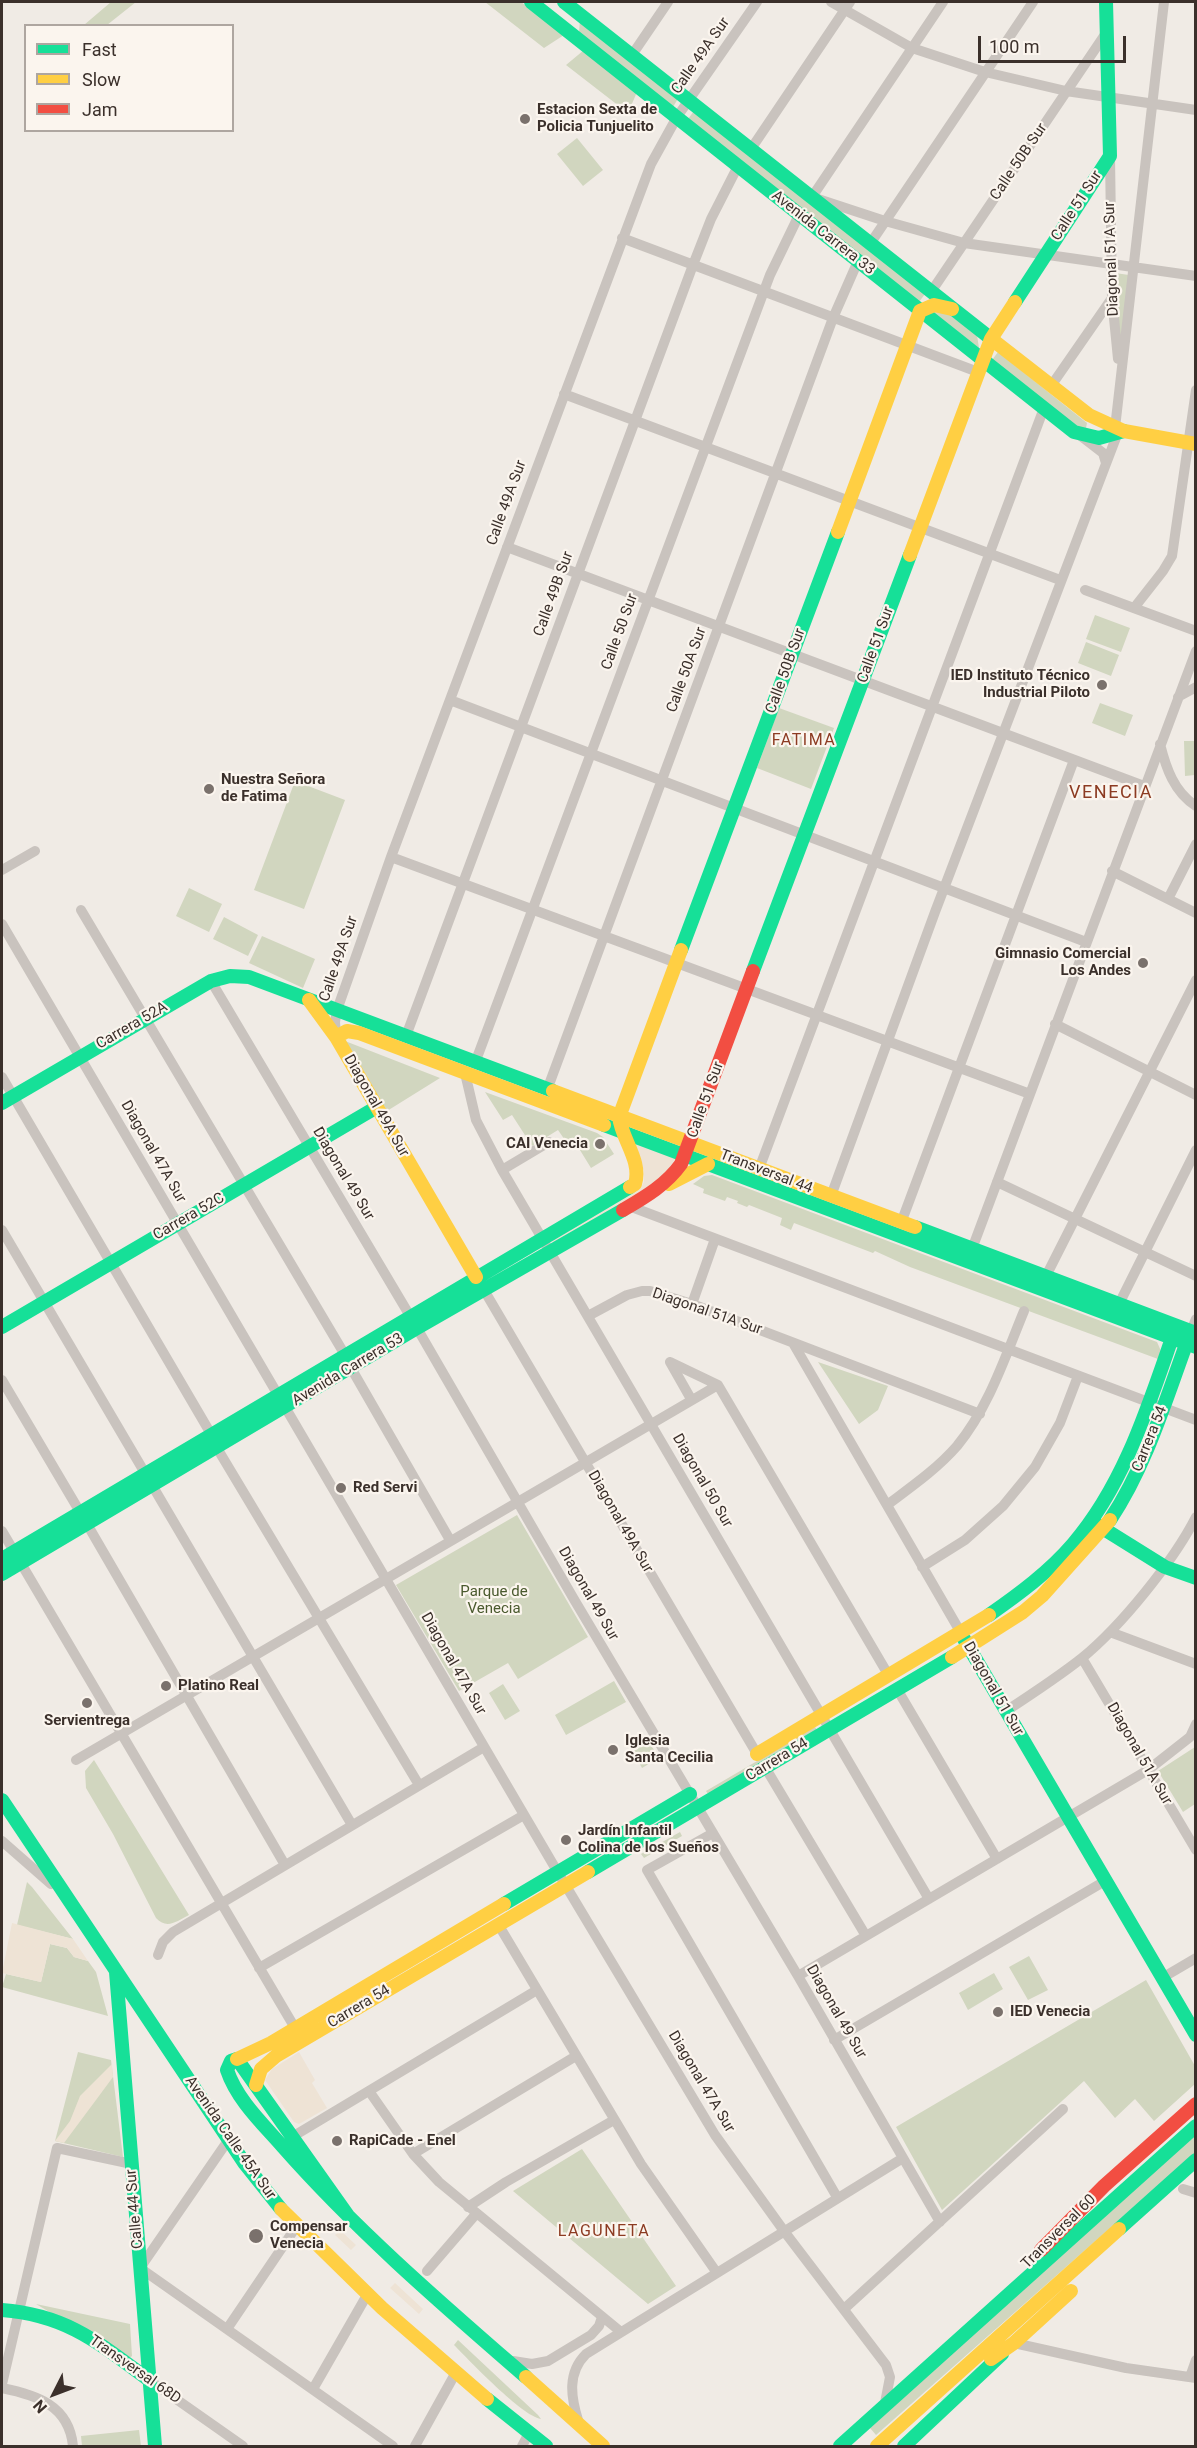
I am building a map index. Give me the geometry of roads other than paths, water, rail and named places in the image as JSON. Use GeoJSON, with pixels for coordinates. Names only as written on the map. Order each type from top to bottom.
{"type":"FeatureCollection","features":[{"type":"Feature","properties":{"kind":"main road","name":"Avenida Carrera 33"},"geometry":{"type":"LineString","coordinates":[[531,2],[920,310],[980,366],[1044,408],[1074,432],[1095,438],[1118,431]]}},
{"type":"Feature","properties":{"kind":"main road","name":"Diagonal 51A Sur"},"geometry":{"type":"LineString","coordinates":[[1106,2],[1110,156]]}},
{"type":"Feature","properties":{"kind":"main road","name":"Avenida Carrera 33"},"geometry":{"type":"LineString","coordinates":[[570,4],[952,309],[1089,415],[1118,431],[1192,443]]}},
{"type":"Feature","properties":{"kind":"main road"},"geometry":{"type":"LineString","coordinates":[[570,4],[572,34]]}},
{"type":"Feature","properties":{"kind":"main road","name":"Calle 51 Sur"},"geometry":{"type":"LineString","coordinates":[[688,1150],[991,339],[1110,156]]}},
{"type":"Feature","properties":{"kind":"main road"},"geometry":{"type":"LineString","coordinates":[[920,310],[934,305],[952,309]]}},
{"type":"Feature","properties":{"kind":"main road","name":"Calle 50B Sur"},"geometry":{"type":"LineString","coordinates":[[620,1124],[677,963],[920,310]]}},
{"type":"Feature","properties":{"kind":"main road","name":"Carrera 52A"},"geometry":{"type":"LineString","coordinates":[[7,1100],[211,981],[222,977],[240,976],[270,984]]}},
{"type":"Feature","properties":{"kind":"main road","name":"Transversal 44"},"geometry":{"type":"LineString","coordinates":[[270,984],[406,1036],[470,1068],[688,1150],[759,1170],[972,1249],[1043,1283],[1172,1338],[1192,1334]]}},
{"type":"Feature","properties":{"kind":"main road","name":"Diagonal 49A Sur"},"geometry":{"type":"LineString","coordinates":[[308,999],[336,1037],[476,1277]]}},
{"type":"Feature","properties":{"kind":"main road","name":"Transversal 44"},"geometry":{"type":"LineString","coordinates":[[336,1037],[347,1031],[359,1033],[547,1090],[620,1124]]}},
{"type":"Feature","properties":{"kind":"main road","name":"Carrera 52C"},"geometry":{"type":"LineString","coordinates":[[2,1327],[377,1107]]}},
{"type":"Feature","properties":{"kind":"main road","name":"Avenida Carrera 53"},"geometry":{"type":"LineString","coordinates":[[148,1480],[217,1448],[351,1368],[476,1277],[635,1184],[638,1173],[620,1124]]}},
{"type":"Feature","properties":{"kind":"main road","name":"Transversal 44"},"geometry":{"type":"LineString","coordinates":[[688,1150],[708,1164],[1043,1283],[1119,1304],[1192,1334]]}},
{"type":"Feature","properties":{"kind":"main road","name":"Avenida Carrera 53"},"geometry":{"type":"LineString","coordinates":[[2,1574],[12,1558],[148,1480],[211,1434],[345,1355],[484,1290],[650,1194],[673,1175],[688,1150]]}},
{"type":"Feature","properties":{"kind":"main road"},"geometry":{"type":"LineString","coordinates":[[650,1194],[708,1164]]}},
{"type":"Feature","properties":{"kind":"main road","name":"Carrera 54"},"geometry":{"type":"LineString","coordinates":[[256,2085],[261,2069],[276,2056],[969,1647],[1023,1612],[1042,1596],[1104,1529],[1124,1499],[1141,1465],[1192,1334]]}},
{"type":"Feature","properties":{"kind":"main road","name":"Carrera 54"},"geometry":{"type":"LineString","coordinates":[[757,1754],[961,1633],[1030,1586],[1062,1555],[1091,1521],[1127,1457],[1172,1338]]}},
{"type":"Feature","properties":{"kind":"main road"},"geometry":{"type":"LineString","coordinates":[[1091,1521],[1165,1567],[1196,1578]]}},
{"type":"Feature","properties":{"kind":"main road","name":"Diagonal 51 Sur"},"geometry":{"type":"LineString","coordinates":[[961,1633],[1196,2035]]}},
{"type":"Feature","properties":{"kind":"main road","name":"Carrera 54"},"geometry":{"type":"LineString","coordinates":[[234,2060],[259,2050],[690,1794]]}},
{"type":"Feature","properties":{"kind":"main road","name":"Avenida Calle 45A Sur"},"geometry":{"type":"LineString","coordinates":[[2,1800],[262,2188],[296,2227],[367,2295],[455,2374],[546,2446]]}},
{"type":"Feature","properties":{"kind":"main road"},"geometry":{"type":"LineString","coordinates":[[432,1963],[434,1945]]}},
{"type":"Feature","properties":{"kind":"main road","name":"Calle 44 Sur"},"geometry":{"type":"LineString","coordinates":[[116,1971],[155,2446]]}},
{"type":"Feature","properties":{"kind":"main road"},"geometry":{"type":"LineString","coordinates":[[349,2217],[256,2085],[234,2060],[227,2070],[230,2079],[258,2118],[349,2217],[603,2446]]}},
{"type":"Feature","properties":{"kind":"main road","name":"Transversal 60"},"geometry":{"type":"LineString","coordinates":[[927,2366],[1104,2186],[1196,2103]]}},
{"type":"Feature","properties":{"kind":"main road","name":"Transversal 60"},"geometry":{"type":"LineString","coordinates":[[840,2446],[1196,2126]]}},
{"type":"Feature","properties":{"kind":"main road"},"geometry":{"type":"LineString","coordinates":[[877,2446],[1196,2160]]}},
{"type":"Feature","properties":{"kind":"main road"},"geometry":{"type":"LineString","coordinates":[[904,2446],[1100,2264],[1189,2191],[1196,2178]]}},
{"type":"Feature","properties":{"kind":"main road"},"geometry":{"type":"LineString","coordinates":[[1073,2271],[1100,2264]]}},
{"type":"Feature","properties":{"kind":"main road","name":"Transversal 68D"},"geometry":{"type":"LineString","coordinates":[[2,2310],[38,2314],[65,2324],[101,2345],[149,2380]]}},
{"type":"Feature","properties":{"kind":"main road"},"geometry":{"type":"LineString","coordinates":[[917,2410],[1014,2343]]}},
{"type":"Feature","properties":{"kind":"street"},"geometry":{"type":"LineString","coordinates":[[632,55],[668,2]]}},
{"type":"Feature","properties":{"kind":"street","name":"Calle 49A Sur"},"geometry":{"type":"LineString","coordinates":[[336,1037],[337,1010],[392,857],[651,164],[677,117],[757,2]]}},
{"type":"Feature","properties":{"kind":"street"},"geometry":{"type":"LineString","coordinates":[[831,2],[847,6],[912,48],[985,72],[1066,91],[1196,110]]}},
{"type":"Feature","properties":{"kind":"street"},"geometry":{"type":"LineString","coordinates":[[943,2],[812,197],[885,221],[964,243],[1196,276]]}},
{"type":"Feature","properties":{"kind":"street"},"geometry":{"type":"LineString","coordinates":[[870,244],[1033,2]]}},
{"type":"Feature","properties":{"kind":"street"},"geometry":{"type":"LineString","coordinates":[[831,1196],[1002,733],[1118,431],[1120,371],[1164,2]]}},
{"type":"Feature","properties":{"kind":"street"},"geometry":{"type":"LineString","coordinates":[[751,149],[847,6]]}},
{"type":"Feature","properties":{"kind":"street","name":"Calle 50B Sur"},"geometry":{"type":"LineString","coordinates":[[931,292],[1107,33]]}},
{"type":"Feature","properties":{"kind":"street","name":"Diagonal 51A Sur"},"geometry":{"type":"LineString","coordinates":[[1110,156],[1112,298],[1120,371]]}},
{"type":"Feature","properties":{"kind":"street","name":"Calle 49B Sur"},"geometry":{"type":"LineString","coordinates":[[406,1036],[693,265],[711,219],[738,166]]}},
{"type":"Feature","properties":{"kind":"street","name":"Calle 50 Sur"},"geometry":{"type":"LineString","coordinates":[[470,1068],[533,909],[764,291],[800,215]]}},
{"type":"Feature","properties":{"kind":"street"},"geometry":{"type":"LineString","coordinates":[[622,238],[907,346],[980,366]]}},
{"type":"Feature","properties":{"kind":"street","name":"Calle 50A Sur"},"geometry":{"type":"LineString","coordinates":[[547,1090],[833,318],[858,261]]}},
{"type":"Feature","properties":{"kind":"street"},"geometry":{"type":"LineString","coordinates":[[1051,386],[1112,298]]}},
{"type":"Feature","properties":{"kind":"street"},"geometry":{"type":"LineString","coordinates":[[1134,608],[1172,556],[1192,443],[1196,390]]}},
{"type":"Feature","properties":{"kind":"street"},"geometry":{"type":"LineString","coordinates":[[564,394],[1060,580]]}},
{"type":"Feature","properties":{"kind":"street"},"geometry":{"type":"LineString","coordinates":[[759,1170],[1044,408]]}},
{"type":"Feature","properties":{"kind":"street"},"geometry":{"type":"LineString","coordinates":[[1074,432],[1103,453],[1106,463]]}},
{"type":"Feature","properties":{"kind":"street"},"geometry":{"type":"LineString","coordinates":[[507,547],[1144,786]]}},
{"type":"Feature","properties":{"kind":"street"},"geometry":{"type":"LineString","coordinates":[[1085,590],[1196,631]]}},
{"type":"Feature","properties":{"kind":"street"},"geometry":{"type":"LineString","coordinates":[[972,1249],[1196,651]]}},
{"type":"Feature","properties":{"kind":"street"},"geometry":{"type":"LineString","coordinates":[[1178,697],[1196,687]]}},
{"type":"Feature","properties":{"kind":"street"},"geometry":{"type":"LineString","coordinates":[[450,700],[1086,942]]}},
{"type":"Feature","properties":{"kind":"street"},"geometry":{"type":"LineString","coordinates":[[1160,744],[1174,783],[1196,806]]}},
{"type":"Feature","properties":{"kind":"street"},"geometry":{"type":"LineString","coordinates":[[901,1223],[1074,760]]}},
{"type":"Feature","properties":{"kind":"street"},"geometry":{"type":"LineString","coordinates":[[1168,899],[1196,844]]}},
{"type":"Feature","properties":{"kind":"street"},"geometry":{"type":"LineString","coordinates":[[2,870],[35,850]]}},
{"type":"Feature","properties":{"kind":"street"},"geometry":{"type":"LineString","coordinates":[[392,857],[1030,1094]]}},
{"type":"Feature","properties":{"kind":"street"},"geometry":{"type":"LineString","coordinates":[[1112,871],[1196,913]]}},
{"type":"Feature","properties":{"kind":"street"},"geometry":{"type":"LineString","coordinates":[[81,910],[345,1355]]}},
{"type":"Feature","properties":{"kind":"street","name":"Diagonal 47A Sur"},"geometry":{"type":"LineString","coordinates":[[2,924],[524,1815],[715,2134],[889,2371],[885,2405]]}},
{"type":"Feature","properties":{"kind":"street"},"geometry":{"type":"LineString","coordinates":[[1043,1283],[1196,980]]}},
{"type":"Feature","properties":{"kind":"street","name":"Diagonal 49 Sur"},"geometry":{"type":"LineString","coordinates":[[211,981],[414,1322],[516,1501],[798,1976],[940,2222]]}},
{"type":"Feature","properties":{"kind":"street"},"geometry":{"type":"LineString","coordinates":[[1055,1024],[1196,1095]]}},
{"type":"Feature","properties":{"kind":"street","name":"Diagonal 50 Sur"},"geometry":{"type":"LineString","coordinates":[[470,1068],[476,1119],[502,1170],[929,1899]]}},
{"type":"Feature","properties":{"kind":"street"},"geometry":{"type":"LineString","coordinates":[[2,1077],[7,1100],[111,1263],[211,1434]]}},
{"type":"Feature","properties":{"kind":"street"},"geometry":{"type":"LineString","coordinates":[[502,1170],[549,1142]]}},
{"type":"Feature","properties":{"kind":"street"},"geometry":{"type":"LineString","coordinates":[[1119,1304],[1196,1150]]}},
{"type":"Feature","properties":{"kind":"street"},"geometry":{"type":"LineString","coordinates":[[997,1182],[1196,1276]]}},
{"type":"Feature","properties":{"kind":"street"},"geometry":{"type":"LineString","coordinates":[[629,1206],[1196,1420]]}},
{"type":"Feature","properties":{"kind":"street"},"geometry":{"type":"LineString","coordinates":[[2,1230],[352,1825]]}},
{"type":"Feature","properties":{"kind":"street"},"geometry":{"type":"LineString","coordinates":[[692,1304],[715,1239]]}},
{"type":"Feature","properties":{"kind":"street","name":"Diagonal 49A Sur"},"geometry":{"type":"LineString","coordinates":[[484,1290],[757,1754]]}},
{"type":"Feature","properties":{"kind":"street","name":"Diagonal 51A Sur"},"geometry":{"type":"LineString","coordinates":[[588,1316],[627,1294],[650,1291],[692,1304],[980,1414]]}},
{"type":"Feature","properties":{"kind":"street"},"geometry":{"type":"LineString","coordinates":[[887,1505],[927,1475],[956,1447],[980,1414],[1024,1311]]}},
{"type":"Feature","properties":{"kind":"street","name":"Diagonal 51 Sur"},"geometry":{"type":"LineString","coordinates":[[793,1343],[961,1633]]}},
{"type":"Feature","properties":{"kind":"street"},"geometry":{"type":"LineString","coordinates":[[692,1400],[670,1362],[718,1385],[889,1676]]}},
{"type":"Feature","properties":{"kind":"street"},"geometry":{"type":"LineString","coordinates":[[351,1368],[450,1540]]}},
{"type":"Feature","properties":{"kind":"street"},"geometry":{"type":"LineString","coordinates":[[922,1566],[972,1533],[1003,1506],[1035,1467],[1060,1423],[1078,1376]]}},
{"type":"Feature","properties":{"kind":"street"},"geometry":{"type":"LineString","coordinates":[[2,1380],[285,1865]]}},
{"type":"Feature","properties":{"kind":"street"},"geometry":{"type":"LineString","coordinates":[[76,1760],[650,1422],[718,1385]]}},
{"type":"Feature","properties":{"kind":"street"},"geometry":{"type":"LineString","coordinates":[[217,1448],[419,1785]]}},
{"type":"Feature","properties":{"kind":"street"},"geometry":{"type":"LineString","coordinates":[[1006,1712],[1082,1658],[1110,1632],[1165,1567],[1196,1517]]}},
{"type":"Feature","properties":{"kind":"street"},"geometry":{"type":"LineString","coordinates":[[2,1531],[12,1558],[121,1733],[295,2028]]}},
{"type":"Feature","properties":{"kind":"street"},"geometry":{"type":"LineString","coordinates":[[1110,1632],[1196,1664]]}},
{"type":"Feature","properties":{"kind":"street","name":"Diagonal 51A Sur"},"geometry":{"type":"LineString","coordinates":[[1082,1658],[1196,1850]]}},
{"type":"Feature","properties":{"kind":"street"},"geometry":{"type":"LineString","coordinates":[[897,1689],[997,1859]]}},
{"type":"Feature","properties":{"kind":"street"},"geometry":{"type":"LineString","coordinates":[[798,1976],[1148,1770],[1193,1738],[1196,1724]]}},
{"type":"Feature","properties":{"kind":"street"},"geometry":{"type":"LineString","coordinates":[[158,1955],[163,1941],[169,1934],[484,1747]]}},
{"type":"Feature","properties":{"kind":"street"},"geometry":{"type":"LineString","coordinates":[[765,1767],[866,1936]]}},
{"type":"Feature","properties":{"kind":"street"},"geometry":{"type":"LineString","coordinates":[[259,1968],[524,1815]]}},
{"type":"Feature","properties":{"kind":"street"},"geometry":{"type":"LineString","coordinates":[[713,1833],[647,1870],[837,2197]]}},
{"type":"Feature","properties":{"kind":"street"},"geometry":{"type":"LineString","coordinates":[[2,1841],[66,1898]]}},
{"type":"Feature","properties":{"kind":"street"},"geometry":{"type":"LineString","coordinates":[[834,2040],[1105,1881]]}},
{"type":"Feature","properties":{"kind":"street"},"geometry":{"type":"LineString","coordinates":[[498,1924],[653,2183],[717,2273]]}},
{"type":"Feature","properties":{"kind":"street"},"geometry":{"type":"LineString","coordinates":[[1162,1978],[1196,1959]]}},
{"type":"Feature","properties":{"kind":"street"},"geometry":{"type":"LineString","coordinates":[[292,2137],[537,1990]]}},
{"type":"Feature","properties":{"kind":"street"},"geometry":{"type":"LineString","coordinates":[[412,2154],[576,2056]]}},
{"type":"Feature","properties":{"kind":"street"},"geometry":{"type":"LineString","coordinates":[[369,2091],[412,2154],[439,2182],[621,2332]]}},
{"type":"Feature","properties":{"kind":"street"},"geometry":{"type":"LineString","coordinates":[[844,2309],[1063,2109]]}},
{"type":"Feature","properties":{"kind":"street"},"geometry":{"type":"LineString","coordinates":[[427,2271],[472,2210],[506,2182],[614,2120]]}},
{"type":"Feature","properties":{"kind":"street"},"geometry":{"type":"LineString","coordinates":[[229,2139],[140,2268],[393,2446]]}},
{"type":"Feature","properties":{"kind":"street"},"geometry":{"type":"LineString","coordinates":[[73,2446],[69,2428],[60,2414],[48,2403],[31,2394],[2,2386],[57,2148],[132,2164]]}},
{"type":"Feature","properties":{"kind":"street"},"geometry":{"type":"LineString","coordinates":[[579,2424],[571,2390],[577,2365],[586,2354],[903,2158]]}},
{"type":"Feature","properties":{"kind":"street"},"geometry":{"type":"LineString","coordinates":[[227,2329],[296,2227]]}},
{"type":"Feature","properties":{"kind":"street"},"geometry":{"type":"LineString","coordinates":[[313,2389],[367,2295]]}},
{"type":"Feature","properties":{"kind":"street"},"geometry":{"type":"LineString","coordinates":[[509,2361],[532,2364],[548,2361],[591,2335],[599,2326],[602,2317]]}},
{"type":"Feature","properties":{"kind":"street"},"geometry":{"type":"LineString","coordinates":[[1014,2343],[1126,2368],[1193,2378],[1196,2360]]}},
{"type":"Feature","properties":{"kind":"street"},"geometry":{"type":"LineString","coordinates":[[415,2446],[455,2374]]}},
{"type":"Feature","properties":{"kind":"street","name":"Transversal 68D"},"geometry":{"type":"LineString","coordinates":[[149,2380],[243,2446]]}},
{"type":"Feature","properties":{"kind":"street"},"geometry":{"type":"LineString","coordinates":[[522,2446],[529,2433]]}},
{"type":"Feature","properties":{"kind":"place","name":"Estacion Sexta de Policia Tunjuelito"},"geometry":{"type":"Point","coordinates":[525,119]}},
{"type":"Feature","properties":{"kind":"place","name":"IED Instituto Técnico Industrial Piloto"},"geometry":{"type":"Point","coordinates":[1102,685]}},
{"type":"Feature","properties":{"kind":"place","name":"Nuestra Señora de Fatima"},"geometry":{"type":"Point","coordinates":[209,789]}},
{"type":"Feature","properties":{"kind":"place","name":"Gimnasio Comercial Los Andes"},"geometry":{"type":"Point","coordinates":[1143,963]}},
{"type":"Feature","properties":{"kind":"place","name":"CAI Venecia"},"geometry":{"type":"Point","coordinates":[600,1144]}},
{"type":"Feature","properties":{"kind":"place","name":"Red Servi"},"geometry":{"type":"Point","coordinates":[341,1488]}},
{"type":"Feature","properties":{"kind":"place","name":"Platino Real"},"geometry":{"type":"Point","coordinates":[166,1686]}},
{"type":"Feature","properties":{"kind":"place","name":"Servientrega"},"geometry":{"type":"Point","coordinates":[87,1703]}},
{"type":"Feature","properties":{"kind":"place","name":"Iglesia Santa Cecilia"},"geometry":{"type":"Point","coordinates":[613,1750]}},
{"type":"Feature","properties":{"kind":"place","name":"Jardín Infantil Colina de los Sueños"},"geometry":{"type":"Point","coordinates":[566,1840]}},
{"type":"Feature","properties":{"kind":"place","name":"IED Venecia"},"geometry":{"type":"Point","coordinates":[998,2012]}},
{"type":"Feature","properties":{"kind":"place","name":"RapiCade - Enel"},"geometry":{"type":"Point","coordinates":[337,2141]}},
{"type":"Feature","properties":{"kind":"place","name":"Compensar Venecia"},"geometry":{"type":"Point","coordinates":[256,2236]}},
{"type":"Feature","properties":{"kind":"district","name":"FATIMA"},"geometry":{"type":"Point","coordinates":[804,741]}},
{"type":"Feature","properties":{"kind":"district","name":"VENECIA"},"geometry":{"type":"Point","coordinates":[1111,793]}},
{"type":"Feature","properties":{"kind":"district","name":"LAGUNETA"},"geometry":{"type":"Point","coordinates":[604,2232]}},
{"type":"Feature","properties":{"kind":"park label","name":"Parque de Venecia"},"geometry":{"type":"Point","coordinates":[494,1600]}}]}
